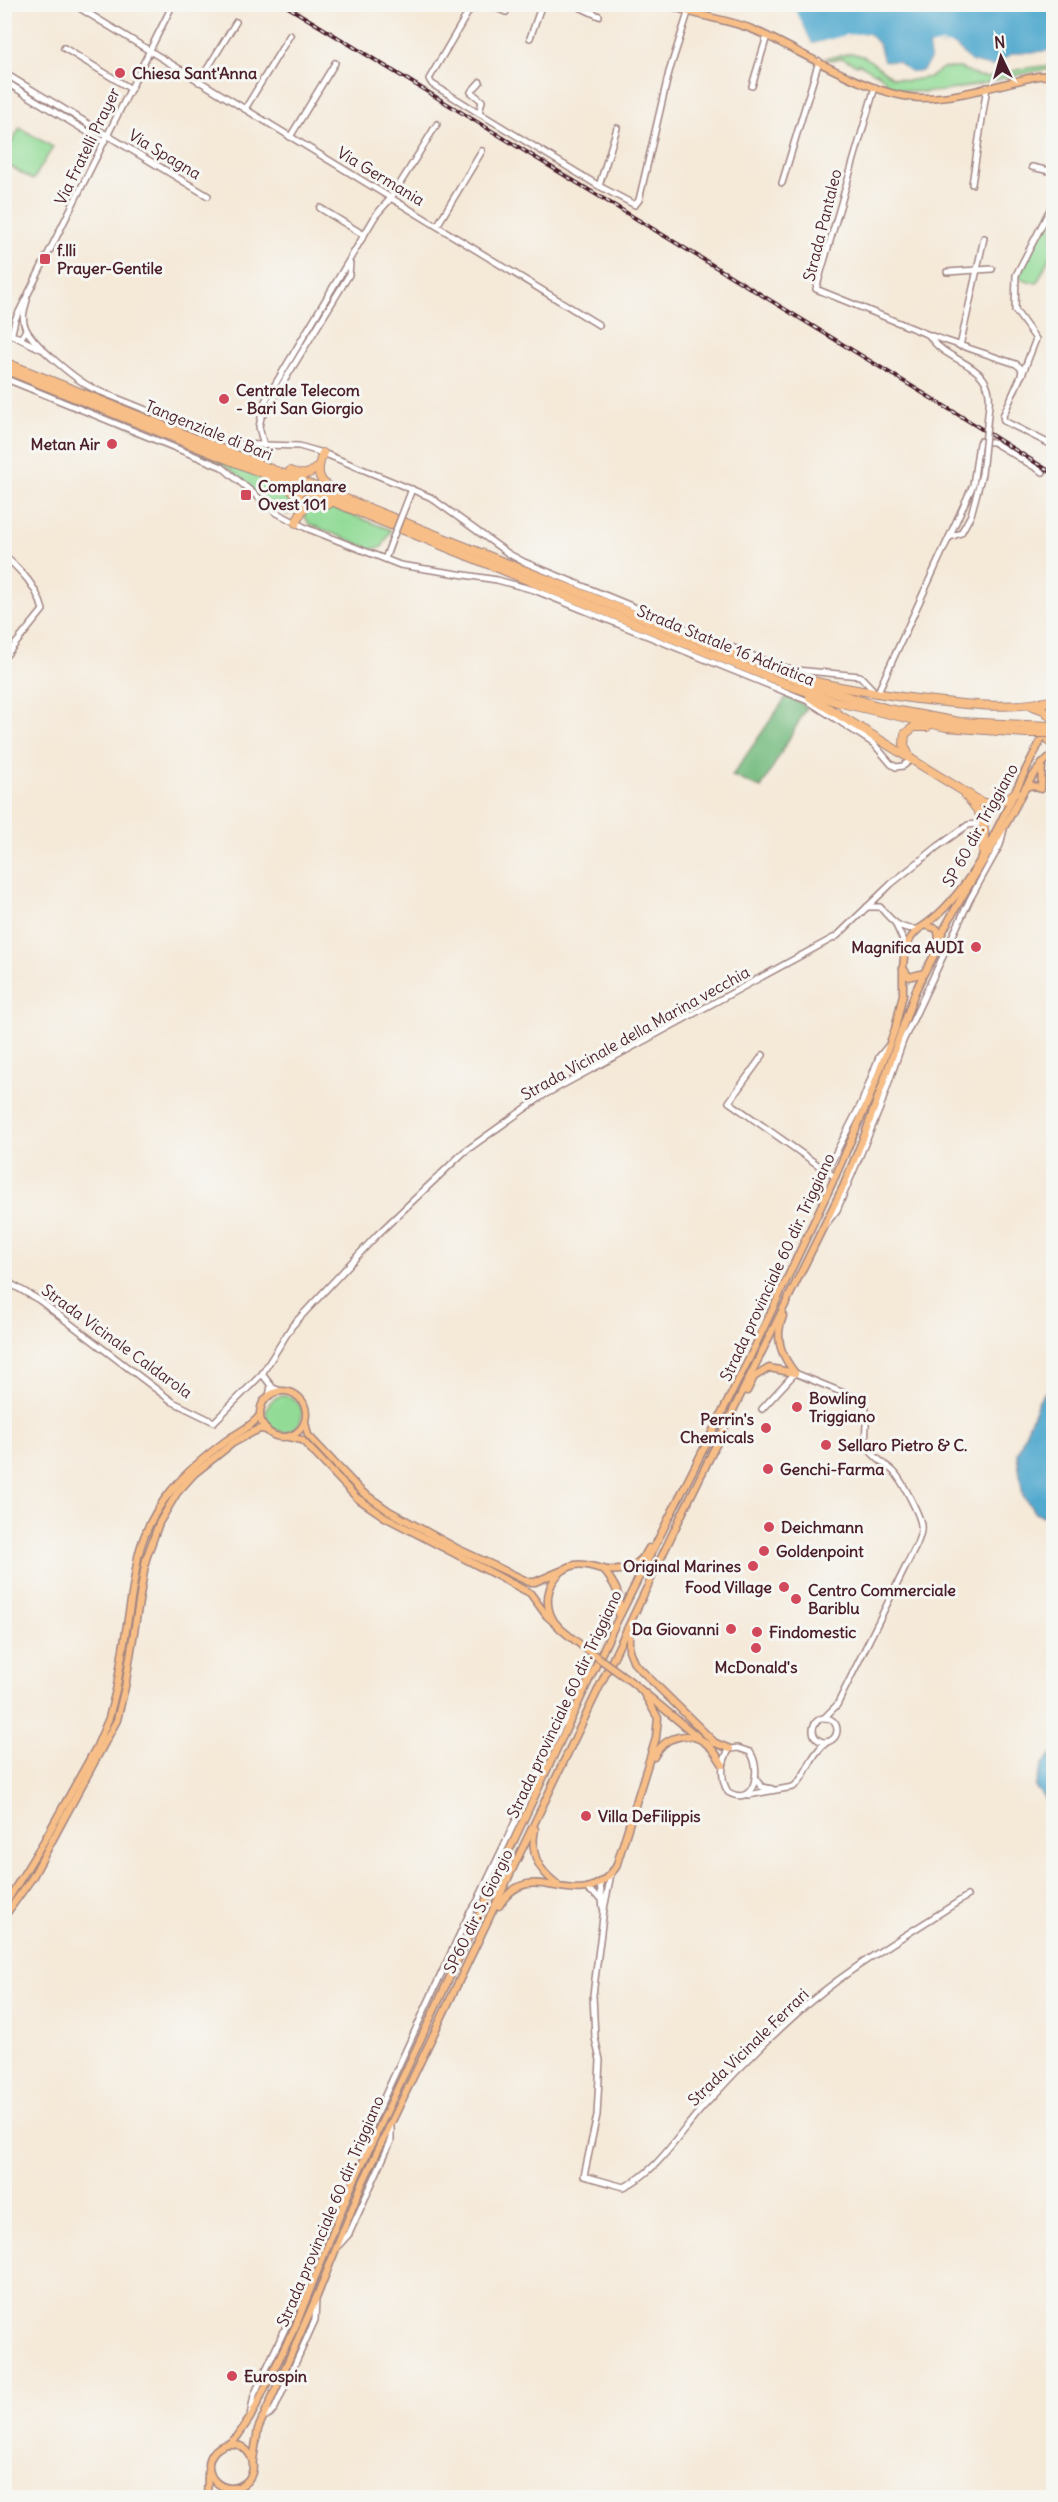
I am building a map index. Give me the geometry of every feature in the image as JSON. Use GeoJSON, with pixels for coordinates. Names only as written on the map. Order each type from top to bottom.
{"type":"FeatureCollection","features":[{"type":"Feature","properties":{"kind":"highway","name":"Tangenziale di Bari"},"geometry":{"type":"LineString","coordinates":[[4,362],[242,461]]}},
{"type":"Feature","properties":{"kind":"highway","name":"Tangenziale di Bari"},"geometry":{"type":"LineString","coordinates":[[4,369],[403,526]]}},
{"type":"Feature","properties":{"kind":"highway"},"geometry":{"type":"LineString","coordinates":[[323,453],[318,466],[318,475],[324,484],[370,504],[385,518]]}},
{"type":"Feature","properties":{"kind":"highway"},"geometry":{"type":"LineString","coordinates":[[301,510],[301,501],[296,492],[253,474],[242,461],[257,458],[298,475],[310,474],[318,466]]}},
{"type":"Feature","properties":{"kind":"highway"},"geometry":{"type":"LineString","coordinates":[[296,523],[301,510],[307,503],[317,501],[363,518],[385,518]]}},
{"type":"Feature","properties":{"kind":"highway","name":"Strada Statale 16 Adriatica"},"geometry":{"type":"LineString","coordinates":[[403,526],[837,702],[946,727],[1025,729],[1052,724]]}},
{"type":"Feature","properties":{"kind":"highway"},"geometry":{"type":"LineString","coordinates":[[788,681],[937,701],[1032,705],[1053,700]]}},
{"type":"Feature","properties":{"kind":"highway"},"geometry":{"type":"LineString","coordinates":[[788,681],[963,793],[989,804],[1002,802],[1016,792]]}},
{"type":"Feature","properties":{"kind":"highway","name":"Strada Statale 16 Adriatica"},"geometry":{"type":"LineString","coordinates":[[788,681],[853,700],[929,716],[959,722],[1025,729]]}},
{"type":"Feature","properties":{"kind":"highway"},"geometry":{"type":"LineString","coordinates":[[913,698],[925,708],[929,716]]}},
{"type":"Feature","properties":{"kind":"highway"},"geometry":{"type":"LineString","coordinates":[[925,708],[933,701],[937,701]]}},
{"type":"Feature","properties":{"kind":"highway"},"geometry":{"type":"LineString","coordinates":[[1032,705],[1044,710],[1052,724]]}},
{"type":"Feature","properties":{"kind":"highway"},"geometry":{"type":"LineString","coordinates":[[912,759],[903,740],[909,730],[920,726],[937,729],[946,727]]}},
{"type":"Feature","properties":{"kind":"highway"},"geometry":{"type":"LineString","coordinates":[[963,793],[981,814],[985,823],[983,852]]}},
{"type":"Feature","properties":{"kind":"main road"},"geometry":{"type":"LineString","coordinates":[[667,4],[688,13],[734,23],[767,36],[875,87],[898,95],[922,98],[1053,75]]}},
{"type":"Feature","properties":{"kind":"main road"},"geometry":{"type":"LineString","coordinates":[[1052,724],[1048,741],[1053,747]]}},
{"type":"Feature","properties":{"kind":"main road","name":"SP 60 dir. Triggiano"},"geometry":{"type":"LineString","coordinates":[[917,929],[925,925],[950,903],[983,852],[1052,724]]}},
{"type":"Feature","properties":{"kind":"main road"},"geometry":{"type":"LineString","coordinates":[[940,937],[1033,772],[1053,753]]}},
{"type":"Feature","properties":{"kind":"main road"},"geometry":{"type":"LineString","coordinates":[[1024,789],[1031,785],[1041,789],[1043,762]]}},
{"type":"Feature","properties":{"kind":"main road"},"geometry":{"type":"LineString","coordinates":[[925,925],[935,927],[940,937]]}},
{"type":"Feature","properties":{"kind":"main road"},"geometry":{"type":"LineString","coordinates":[[906,947],[917,929]]}},
{"type":"Feature","properties":{"kind":"main road","name":"SP60 dir. S. Giorgio"},"geometry":{"type":"LineString","coordinates":[[253,2460],[262,2418],[316,2298],[362,2184],[634,1614],[843,1187],[865,1134],[906,1016],[924,973],[933,958],[940,937]]}},
{"type":"Feature","properties":{"kind":"main road","name":"Strada provinciale 60 dir. Triggiano"},"geometry":{"type":"LineString","coordinates":[[228,2444],[237,2437],[250,2418],[296,2325],[349,2192],[613,1629],[750,1357],[835,1177],[870,1097],[899,1014],[903,994],[906,947]]}},
{"type":"Feature","properties":{"kind":"main road"},"geometry":{"type":"LineString","coordinates":[[903,968],[909,977],[924,973]]}},
{"type":"Feature","properties":{"kind":"main road"},"geometry":{"type":"LineString","coordinates":[[795,1373],[783,1358],[779,1346],[779,1332],[796,1282]]}},
{"type":"Feature","properties":{"kind":"main road"},"geometry":{"type":"LineString","coordinates":[[726,1425],[754,1377],[762,1371],[776,1368],[795,1373]]}},
{"type":"Feature","properties":{"kind":"main road"},"geometry":{"type":"LineString","coordinates":[[4,1906],[44,1841],[110,1718],[141,1546],[162,1502],[188,1470],[256,1421],[269,1396],[281,1391],[296,1395],[302,1400],[307,1415],[305,1422],[295,1434],[288,1437]]}},
{"type":"Feature","properties":{"kind":"main road"},"geometry":{"type":"LineString","coordinates":[[260,1416],[267,1430]]}},
{"type":"Feature","properties":{"kind":"main road"},"geometry":{"type":"LineString","coordinates":[[305,1422],[308,1435],[362,1492],[389,1511],[456,1548],[529,1582],[584,1564],[602,1569],[627,1568],[641,1562],[677,1501]]}},
{"type":"Feature","properties":{"kind":"main road"},"geometry":{"type":"LineString","coordinates":[[4,1917],[32,1878],[117,1720],[125,1687],[146,1559],[159,1523],[177,1493],[204,1465],[260,1429],[280,1437],[302,1440],[357,1498],[385,1517],[530,1593],[547,1616],[557,1625],[709,1745],[723,1765]]}},
{"type":"Feature","properties":{"kind":"main road"},"geometry":{"type":"LineString","coordinates":[[602,1569],[613,1582],[619,1595],[619,1608],[613,1629]]}},
{"type":"Feature","properties":{"kind":"main road"},"geometry":{"type":"LineString","coordinates":[[557,1625],[549,1611],[548,1594],[555,1579],[564,1570]]}},
{"type":"Feature","properties":{"kind":"main road"},"geometry":{"type":"LineString","coordinates":[[634,1614],[628,1644],[634,1663],[715,1743]]}},
{"type":"Feature","properties":{"kind":"main road"},"geometry":{"type":"LineString","coordinates":[[488,1921],[502,1901],[519,1887],[532,1883],[573,1890],[587,1889],[600,1883],[611,1874],[623,1849],[656,1738],[658,1718],[643,1692]]}},
{"type":"Feature","properties":{"kind":"main road"},"geometry":{"type":"LineString","coordinates":[[687,1727],[730,1749]]}},
{"type":"Feature","properties":{"kind":"main road"},"geometry":{"type":"LineString","coordinates":[[646,1773],[658,1749],[666,1741],[685,1736],[700,1739]]}},
{"type":"Feature","properties":{"kind":"main road"},"geometry":{"type":"LineString","coordinates":[[536,1820],[532,1843],[537,1863],[542,1872],[560,1886]]}},
{"type":"Feature","properties":{"kind":"main road"},"geometry":{"type":"LineString","coordinates":[[207,2498],[208,2466],[212,2454],[216,2449],[228,2444],[246,2449],[253,2460],[254,2468],[247,2482],[218,2498]]}},
{"type":"Feature","properties":{"kind":"main road"},"geometry":{"type":"LineString","coordinates":[[208,2466],[209,2473],[216,2483],[221,2487],[234,2489]]}},
{"type":"Feature","properties":{"kind":"street","name":"Via Germania"},"geometry":{"type":"LineString","coordinates":[[73,4],[599,325]]}},
{"type":"Feature","properties":{"kind":"street","name":"Via Fratelli Prayer"},"geometry":{"type":"LineString","coordinates":[[13,326],[173,4]]}},
{"type":"Feature","properties":{"kind":"street"},"geometry":{"type":"LineString","coordinates":[[473,4],[429,79],[432,84],[631,204],[638,203],[669,72],[688,13]]}},
{"type":"Feature","properties":{"kind":"street"},"geometry":{"type":"LineString","coordinates":[[487,4],[506,12]]}},
{"type":"Feature","properties":{"kind":"street"},"geometry":{"type":"LineString","coordinates":[[530,38],[542,4]]}},
{"type":"Feature","properties":{"kind":"street"},"geometry":{"type":"LineString","coordinates":[[573,4],[599,16]]}},
{"type":"Feature","properties":{"kind":"street"},"geometry":{"type":"LineString","coordinates":[[199,82],[236,22]]}},
{"type":"Feature","properties":{"kind":"street"},"geometry":{"type":"LineString","coordinates":[[245,109],[290,34]]}},
{"type":"Feature","properties":{"kind":"street"},"geometry":{"type":"LineString","coordinates":[[752,86],[767,36]]}},
{"type":"Feature","properties":{"kind":"street"},"geometry":{"type":"LineString","coordinates":[[64,48],[131,89]]}},
{"type":"Feature","properties":{"kind":"street"},"geometry":{"type":"LineString","coordinates":[[782,183],[819,61]]}},
{"type":"Feature","properties":{"kind":"street"},"geometry":{"type":"LineString","coordinates":[[290,137],[335,63]]}},
{"type":"Feature","properties":{"kind":"street","name":"Via Spagna"},"geometry":{"type":"LineString","coordinates":[[4,73],[208,196]]}},
{"type":"Feature","properties":{"kind":"street"},"geometry":{"type":"LineString","coordinates":[[12,77],[7,82],[104,142]]}},
{"type":"Feature","properties":{"kind":"street"},"geometry":{"type":"LineString","coordinates":[[16,88],[20,82]]}},
{"type":"Feature","properties":{"kind":"street"},"geometry":{"type":"LineString","coordinates":[[479,112],[482,101],[471,92],[480,82]]}},
{"type":"Feature","properties":{"kind":"street","name":"Strada Pantaleo"},"geometry":{"type":"LineString","coordinates":[[875,87],[816,290],[929,335],[1016,364],[1022,369],[1021,376]]}},
{"type":"Feature","properties":{"kind":"street"},"geometry":{"type":"LineString","coordinates":[[972,184],[987,87]]}},
{"type":"Feature","properties":{"kind":"street"},"geometry":{"type":"LineString","coordinates":[[264,446],[260,427],[264,403],[376,215],[392,198],[437,124]]}},
{"type":"Feature","properties":{"kind":"street"},"geometry":{"type":"LineString","coordinates":[[599,186],[617,128]]}},
{"type":"Feature","properties":{"kind":"street"},"geometry":{"type":"LineString","coordinates":[[437,226],[482,151]]}},
{"type":"Feature","properties":{"kind":"street"},"geometry":{"type":"LineString","coordinates":[[1032,167],[1053,172]]}},
{"type":"Feature","properties":{"kind":"street"},"geometry":{"type":"LineString","coordinates":[[1053,202],[1016,276],[1015,310],[1036,339],[1004,416],[1004,421],[1014,428],[1053,446]]}},
{"type":"Feature","properties":{"kind":"street"},"geometry":{"type":"LineString","coordinates":[[320,208],[364,235]]}},
{"type":"Feature","properties":{"kind":"street"},"geometry":{"type":"LineString","coordinates":[[960,346],[984,238]]}},
{"type":"Feature","properties":{"kind":"street"},"geometry":{"type":"LineString","coordinates":[[947,272],[992,269]]}},
{"type":"Feature","properties":{"kind":"street"},"geometry":{"type":"LineString","coordinates":[[18,338],[25,335],[23,314],[27,300]]}},
{"type":"Feature","properties":{"kind":"street"},"geometry":{"type":"LineString","coordinates":[[12,333],[13,326],[20,323],[48,353],[80,381],[94,389],[231,444],[307,447],[323,453],[441,503],[509,554],[524,562],[778,666],[860,676],[877,694],[973,485],[977,447],[981,441],[993,442],[1043,472]]}},
{"type":"Feature","properties":{"kind":"street"},"geometry":{"type":"LineString","coordinates":[[4,333],[12,333],[48,353]]}},
{"type":"Feature","properties":{"kind":"street","name":"Strada Pantaleo"},"geometry":{"type":"LineString","coordinates":[[929,335],[933,343],[943,351],[982,376],[989,390],[982,474],[971,515],[961,533],[950,537]]}},
{"type":"Feature","properties":{"kind":"street"},"geometry":{"type":"LineString","coordinates":[[4,378],[222,467],[277,513],[296,523],[385,559],[416,568],[497,580],[534,590],[808,702],[874,744],[891,764],[903,766],[912,759]]}},
{"type":"Feature","properties":{"kind":"street"},"geometry":{"type":"LineString","coordinates":[[385,559],[412,489]]}},
{"type":"Feature","properties":{"kind":"street"},"geometry":{"type":"LineString","coordinates":[[4,555],[29,578],[40,598],[43,610],[4,658]]}},
{"type":"Feature","properties":{"kind":"street","name":"Strada Vicinale della Marina vecchia"},"geometry":{"type":"LineString","coordinates":[[214,1422],[262,1374],[292,1326],[377,1235],[464,1152],[544,1095],[837,936],[905,873],[968,825],[985,823]]}},
{"type":"Feature","properties":{"kind":"street"},"geometry":{"type":"LineString","coordinates":[[823,1227],[837,1210],[880,1107],[903,1041],[970,898],[1000,845],[1004,826]]}},
{"type":"Feature","properties":{"kind":"street"},"geometry":{"type":"LineString","coordinates":[[880,895],[880,908]]}},
{"type":"Feature","properties":{"kind":"street"},"geometry":{"type":"LineString","coordinates":[[867,907],[880,908],[896,925],[906,947]]}},
{"type":"Feature","properties":{"kind":"street"},"geometry":{"type":"LineString","coordinates":[[896,925],[917,929]]}},
{"type":"Feature","properties":{"kind":"street"},"geometry":{"type":"LineString","coordinates":[[933,958],[940,963]]}},
{"type":"Feature","properties":{"kind":"street"},"geometry":{"type":"LineString","coordinates":[[826,1172],[862,1102],[879,1057],[888,1046]]}},
{"type":"Feature","properties":{"kind":"street"},"geometry":{"type":"LineString","coordinates":[[763,1055],[729,1102],[835,1177]]}},
{"type":"Feature","properties":{"kind":"street","name":"Strada Vicinale Caldarola"},"geometry":{"type":"LineString","coordinates":[[4,1280],[57,1313],[173,1402],[214,1422]]}},
{"type":"Feature","properties":{"kind":"street"},"geometry":{"type":"LineString","coordinates":[[746,1795],[751,1791],[755,1779],[755,1764],[750,1752],[746,1749],[730,1749],[723,1765],[723,1780],[728,1792],[734,1795],[746,1795],[793,1787],[798,1784],[813,1754],[815,1723],[837,1706],[916,1544],[922,1527],[916,1510],[898,1477],[877,1458],[868,1446],[864,1433],[865,1404],[861,1400],[795,1373],[762,1409]]}},
{"type":"Feature","properties":{"kind":"street"},"geometry":{"type":"LineString","coordinates":[[262,1374],[271,1386],[281,1391]]}},
{"type":"Feature","properties":{"kind":"street"},"geometry":{"type":"LineString","coordinates":[[269,1396],[271,1386]]}},
{"type":"Feature","properties":{"kind":"street"},"geometry":{"type":"LineString","coordinates":[[813,1754],[835,1736],[837,1706]]}},
{"type":"Feature","properties":{"kind":"street"},"geometry":{"type":"LineString","coordinates":[[365,2158],[368,2133],[465,1923],[561,1725],[576,1710]]}},
{"type":"Feature","properties":{"kind":"street"},"geometry":{"type":"LineString","coordinates":[[824,1718],[836,1726]]}},
{"type":"Feature","properties":{"kind":"street"},"geometry":{"type":"LineString","coordinates":[[815,1737],[827,1742]]}},
{"type":"Feature","properties":{"kind":"street"},"geometry":{"type":"LineString","coordinates":[[755,1779],[762,1787],[773,1790]]}},
{"type":"Feature","properties":{"kind":"street"},"geometry":{"type":"LineString","coordinates":[[604,1910],[611,1874]]}},
{"type":"Feature","properties":{"kind":"street"},"geometry":{"type":"LineString","coordinates":[[600,1883],[607,1893]]}},
{"type":"Feature","properties":{"kind":"street"},"geometry":{"type":"LineString","coordinates":[[600,1883],[604,1910]]}},
{"type":"Feature","properties":{"kind":"street"},"geometry":{"type":"LineString","coordinates":[[587,1889],[601,1898]]}},
{"type":"Feature","properties":{"kind":"street","name":"Strada Vicinale Ferrari"},"geometry":{"type":"LineString","coordinates":[[604,1910],[593,1995],[595,2038],[600,2060],[597,2115],[584,2176],[624,2187],[641,2178],[674,2145],[701,2109],[795,2015],[831,1986],[967,1896]]}},
{"type":"Feature","properties":{"kind":"green space"},"geometry":{"type":"Polygon","coordinates":[[[852,53],[865,57],[892,77],[907,81],[930,77],[943,68],[960,68],[977,76],[989,77],[1026,68],[1053,65],[1053,69],[948,90],[906,91],[886,85],[885,80],[877,72],[858,63],[857,65],[842,58],[832,60],[826,58],[852,53]]]}},
{"type":"Feature","properties":{"kind":"green space"},"geometry":{"type":"Polygon","coordinates":[[[20,128],[53,147],[33,180],[5,163],[5,153],[20,128]]]}},
{"type":"Feature","properties":{"kind":"green space"},"geometry":{"type":"Polygon","coordinates":[[[1053,205],[1053,257],[1050,256],[1037,283],[1018,278],[1053,205]]]}},
{"type":"Feature","properties":{"kind":"green space"},"geometry":{"type":"Polygon","coordinates":[[[125,422],[212,456],[292,491],[297,496],[298,506],[289,514],[282,513],[274,509],[237,475],[220,463],[194,450],[124,424],[125,422]]]}},
{"type":"Feature","properties":{"kind":"green space"},"geometry":{"type":"Polygon","coordinates":[[[308,505],[326,505],[391,530],[382,547],[371,549],[309,524],[304,515],[308,505]]]}},
{"type":"Feature","properties":{"kind":"green space"},"geometry":{"type":"Polygon","coordinates":[[[787,696],[807,707],[761,788],[732,776],[787,696]]]}},
{"type":"Feature","properties":{"kind":"green space"},"geometry":{"type":"Polygon","coordinates":[[[284,1396],[297,1401],[302,1414],[297,1427],[284,1432],[271,1427],[266,1414],[271,1401],[284,1396]]]}},
{"type":"Feature","properties":{"kind":"water"},"geometry":{"type":"Polygon","coordinates":[[[792,5],[1053,5],[1053,51],[1013,54],[992,67],[971,62],[955,46],[929,46],[931,59],[923,71],[910,72],[897,62],[883,61],[879,45],[867,33],[812,44],[792,5]]]}},
{"type":"Feature","properties":{"kind":"water"},"geometry":{"type":"Polygon","coordinates":[[[1053,1383],[1053,1519],[1035,1513],[1023,1495],[1017,1454],[1039,1400],[1053,1383]]]}},
{"type":"Feature","properties":{"kind":"water"},"geometry":{"type":"Polygon","coordinates":[[[1053,1753],[1053,1807],[1035,1787],[1043,1764],[1053,1753]]]}},
{"type":"Feature","properties":{"kind":"pier"},"geometry":{"type":"Polygon","coordinates":[[[789,4],[794,6],[812,44],[846,35],[867,33],[879,45],[883,61],[897,62],[910,72],[923,71],[931,59],[929,46],[942,43],[955,46],[971,62],[992,67],[1013,54],[1053,51],[1054,54],[1014,57],[992,70],[970,64],[953,49],[942,46],[932,48],[934,59],[925,73],[909,75],[896,65],[881,63],[876,46],[866,36],[846,38],[810,47],[789,4]]]}},
{"type":"Feature","properties":{"kind":"railway"},"geometry":{"type":"LineString","coordinates":[[283,4],[1054,474]]}},
{"type":"Feature","properties":{"kind":"place","name":"Chiesa Sant'Anna"},"geometry":{"type":"Point","coordinates":[120,73]}},
{"type":"Feature","properties":{"kind":"place","name":"f.lli Prayer-Gentile"},"geometry":{"type":"Point","coordinates":[45,259]}},
{"type":"Feature","properties":{"kind":"place","name":"Centrale Telecom - Bari San Giorgio"},"geometry":{"type":"Point","coordinates":[224,399]}},
{"type":"Feature","properties":{"kind":"place","name":"Metan Air"},"geometry":{"type":"Point","coordinates":[112,444]}},
{"type":"Feature","properties":{"kind":"place","name":"Complanare Ovest 101"},"geometry":{"type":"Point","coordinates":[246,495]}},
{"type":"Feature","properties":{"kind":"place","name":"Magnifica AUDI"},"geometry":{"type":"Point","coordinates":[976,947]}},
{"type":"Feature","properties":{"kind":"place","name":"Bowling Triggiano"},"geometry":{"type":"Point","coordinates":[797,1407]}},
{"type":"Feature","properties":{"kind":"place","name":"Perrin's Chemicals"},"geometry":{"type":"Point","coordinates":[766,1428]}},
{"type":"Feature","properties":{"kind":"place","name":"Sellaro Pietro & C."},"geometry":{"type":"Point","coordinates":[826,1445]}},
{"type":"Feature","properties":{"kind":"place","name":"Genchi-Farma"},"geometry":{"type":"Point","coordinates":[768,1469]}},
{"type":"Feature","properties":{"kind":"place","name":"Deichmann"},"geometry":{"type":"Point","coordinates":[769,1527]}},
{"type":"Feature","properties":{"kind":"place","name":"Goldenpoint"},"geometry":{"type":"Point","coordinates":[764,1551]}},
{"type":"Feature","properties":{"kind":"place","name":"Original Marines"},"geometry":{"type":"Point","coordinates":[753,1566]}},
{"type":"Feature","properties":{"kind":"place","name":"Food Village"},"geometry":{"type":"Point","coordinates":[784,1587]}},
{"type":"Feature","properties":{"kind":"place","name":"Centro Commerciale Bariblu"},"geometry":{"type":"Point","coordinates":[796,1599]}},
{"type":"Feature","properties":{"kind":"place","name":"Da Giovanni"},"geometry":{"type":"Point","coordinates":[731,1629]}},
{"type":"Feature","properties":{"kind":"place","name":"Findomestic"},"geometry":{"type":"Point","coordinates":[757,1632]}},
{"type":"Feature","properties":{"kind":"place","name":"McDonald's"},"geometry":{"type":"Point","coordinates":[756,1648]}},
{"type":"Feature","properties":{"kind":"place","name":"Villa DeFilippis"},"geometry":{"type":"Point","coordinates":[586,1816]}},
{"type":"Feature","properties":{"kind":"place","name":"Eurospin"},"geometry":{"type":"Point","coordinates":[232,2376]}}]}
